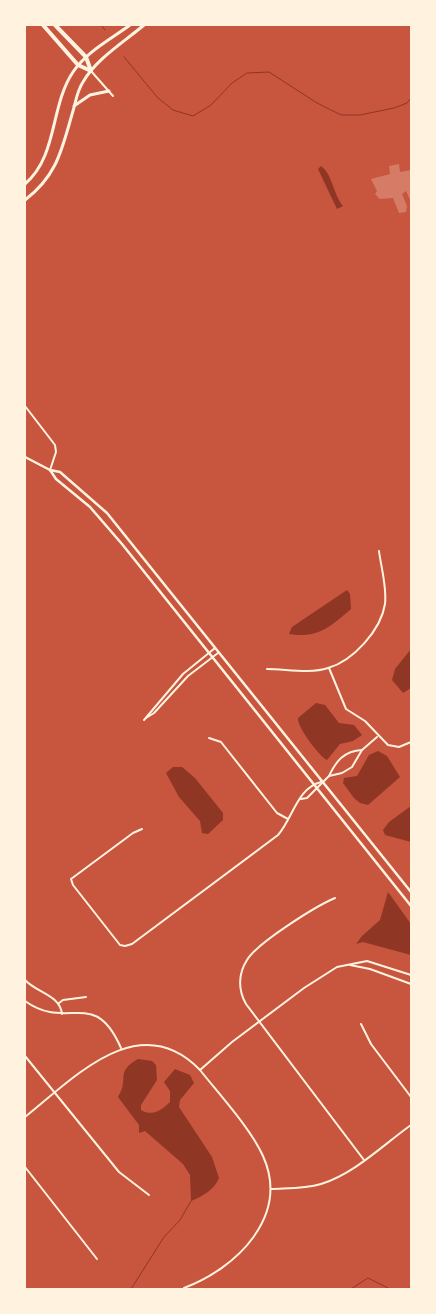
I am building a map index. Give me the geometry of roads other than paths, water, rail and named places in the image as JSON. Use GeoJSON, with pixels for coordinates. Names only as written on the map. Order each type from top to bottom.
{"type":"FeatureCollection","features":[{"type":"Feature","properties":{"kind":"highway"},"geometry":{"type":"LineString","coordinates":[[42,25],[78,65],[91,71]]}},
{"type":"Feature","properties":{"kind":"highway"},"geometry":{"type":"LineString","coordinates":[[55,25],[86,58],[91,71]]}},
{"type":"Feature","properties":{"kind":"main road"},"geometry":{"type":"LineString","coordinates":[[25,184],[42,163],[65,89],[78,65],[130,25]]}},
{"type":"Feature","properties":{"kind":"main road"},"geometry":{"type":"LineString","coordinates":[[25,200],[42,186],[53,171],[61,152],[82,83],[91,71],[144,25]]}},
{"type":"Feature","properties":{"kind":"main road"},"geometry":{"type":"LineString","coordinates":[[74,107],[90,95],[109,91]]}},
{"type":"Feature","properties":{"kind":"street"},"geometry":{"type":"LineString","coordinates":[[91,71],[113,96]]}},
{"type":"Feature","properties":{"kind":"street"},"geometry":{"type":"LineString","coordinates":[[25,406],[55,445],[56,452],[50,470]]}},
{"type":"Feature","properties":{"kind":"street"},"geometry":{"type":"LineString","coordinates":[[25,457],[50,470],[60,472],[107,513],[411,892]]}},
{"type":"Feature","properties":{"kind":"street"},"geometry":{"type":"LineString","coordinates":[[50,470],[56,479],[102,520],[411,906]]}},
{"type":"Feature","properties":{"kind":"street"},"geometry":{"type":"LineString","coordinates":[[267,669],[309,670],[329,668],[365,643],[381,618],[385,596],[379,550]]}},
{"type":"Feature","properties":{"kind":"street"},"geometry":{"type":"LineString","coordinates":[[215,648],[183,674],[144,720],[154,713],[188,676],[218,652]]}},
{"type":"Feature","properties":{"kind":"street"},"geometry":{"type":"LineString","coordinates":[[329,668],[343,706],[364,721],[391,747],[403,746],[411,742]]}},
{"type":"Feature","properties":{"kind":"street"},"geometry":{"type":"LineString","coordinates":[[142,829],[133,832],[71,879],[73,885],[120,945],[125,946],[132,944],[278,835],[303,793],[314,784],[321,782],[329,776],[350,769],[356,763],[362,750],[378,736]]}},
{"type":"Feature","properties":{"kind":"street"},"geometry":{"type":"LineString","coordinates":[[209,738],[221,742],[277,812],[289,819]]}},
{"type":"Feature","properties":{"kind":"street"},"geometry":{"type":"LineString","coordinates":[[329,776],[342,757],[352,751],[362,750]]}},
{"type":"Feature","properties":{"kind":"street"},"geometry":{"type":"LineString","coordinates":[[301,799],[307,798],[318,789],[321,782]]}},
{"type":"Feature","properties":{"kind":"street"},"geometry":{"type":"LineString","coordinates":[[335,898],[302,916],[246,960],[240,978],[242,994],[260,1022],[364,1160]]}},
{"type":"Feature","properties":{"kind":"street"},"geometry":{"type":"LineString","coordinates":[[200,1070],[320,976],[348,964],[374,962],[411,975]]}},
{"type":"Feature","properties":{"kind":"street"},"geometry":{"type":"LineString","coordinates":[[348,964],[370,969],[411,984]]}},
{"type":"Feature","properties":{"kind":"street"},"geometry":{"type":"LineString","coordinates":[[25,980],[37,990],[59,1003],[62,1014]]}},
{"type":"Feature","properties":{"kind":"street"},"geometry":{"type":"LineString","coordinates":[[59,1003],[63,1000],[86,997]]}},
{"type":"Feature","properties":{"kind":"street"},"geometry":{"type":"LineString","coordinates":[[25,1000],[42,1010],[62,1014],[86,1013],[101,1018],[112,1028],[121,1048]]}},
{"type":"Feature","properties":{"kind":"street"},"geometry":{"type":"LineString","coordinates":[[362,1024],[371,1044],[411,1097]]}},
{"type":"Feature","properties":{"kind":"street"},"geometry":{"type":"LineString","coordinates":[[25,1117],[96,1061],[121,1048],[135,1045],[158,1046],[179,1054],[200,1070],[259,1148],[267,1165],[270,1189],[264,1221],[252,1241],[214,1272],[184,1288]]}},
{"type":"Feature","properties":{"kind":"street"},"geometry":{"type":"LineString","coordinates":[[25,1056],[119,1172],[149,1195]]}},
{"type":"Feature","properties":{"kind":"street"},"geometry":{"type":"LineString","coordinates":[[270,1189],[320,1184],[344,1174],[411,1125]]}},
{"type":"Feature","properties":{"kind":"street"},"geometry":{"type":"LineString","coordinates":[[25,1168],[97,1259]]}},
{"type":"Feature","properties":{"kind":"waterway"},"geometry":{"type":"LineString","coordinates":[[101,25],[105,30]]}},
{"type":"Feature","properties":{"kind":"waterway"},"geometry":{"type":"LineString","coordinates":[[124,57],[158,98],[173,110],[193,116],[211,105],[232,83],[247,73],[269,72],[317,103],[341,115],[360,115],[394,108],[407,103],[411,98]]}},
{"type":"Feature","properties":{"kind":"waterway"},"geometry":{"type":"LineString","coordinates":[[131,1289],[164,1237],[180,1220],[191,1201]]}},
{"type":"Feature","properties":{"kind":"waterway"},"geometry":{"type":"LineString","coordinates":[[351,1289],[368,1278],[390,1289]]}},
{"type":"Feature","properties":{"kind":"waterway"},"geometry":{"type":"LineString","coordinates":[[404,1289],[411,1288]]}}]}
